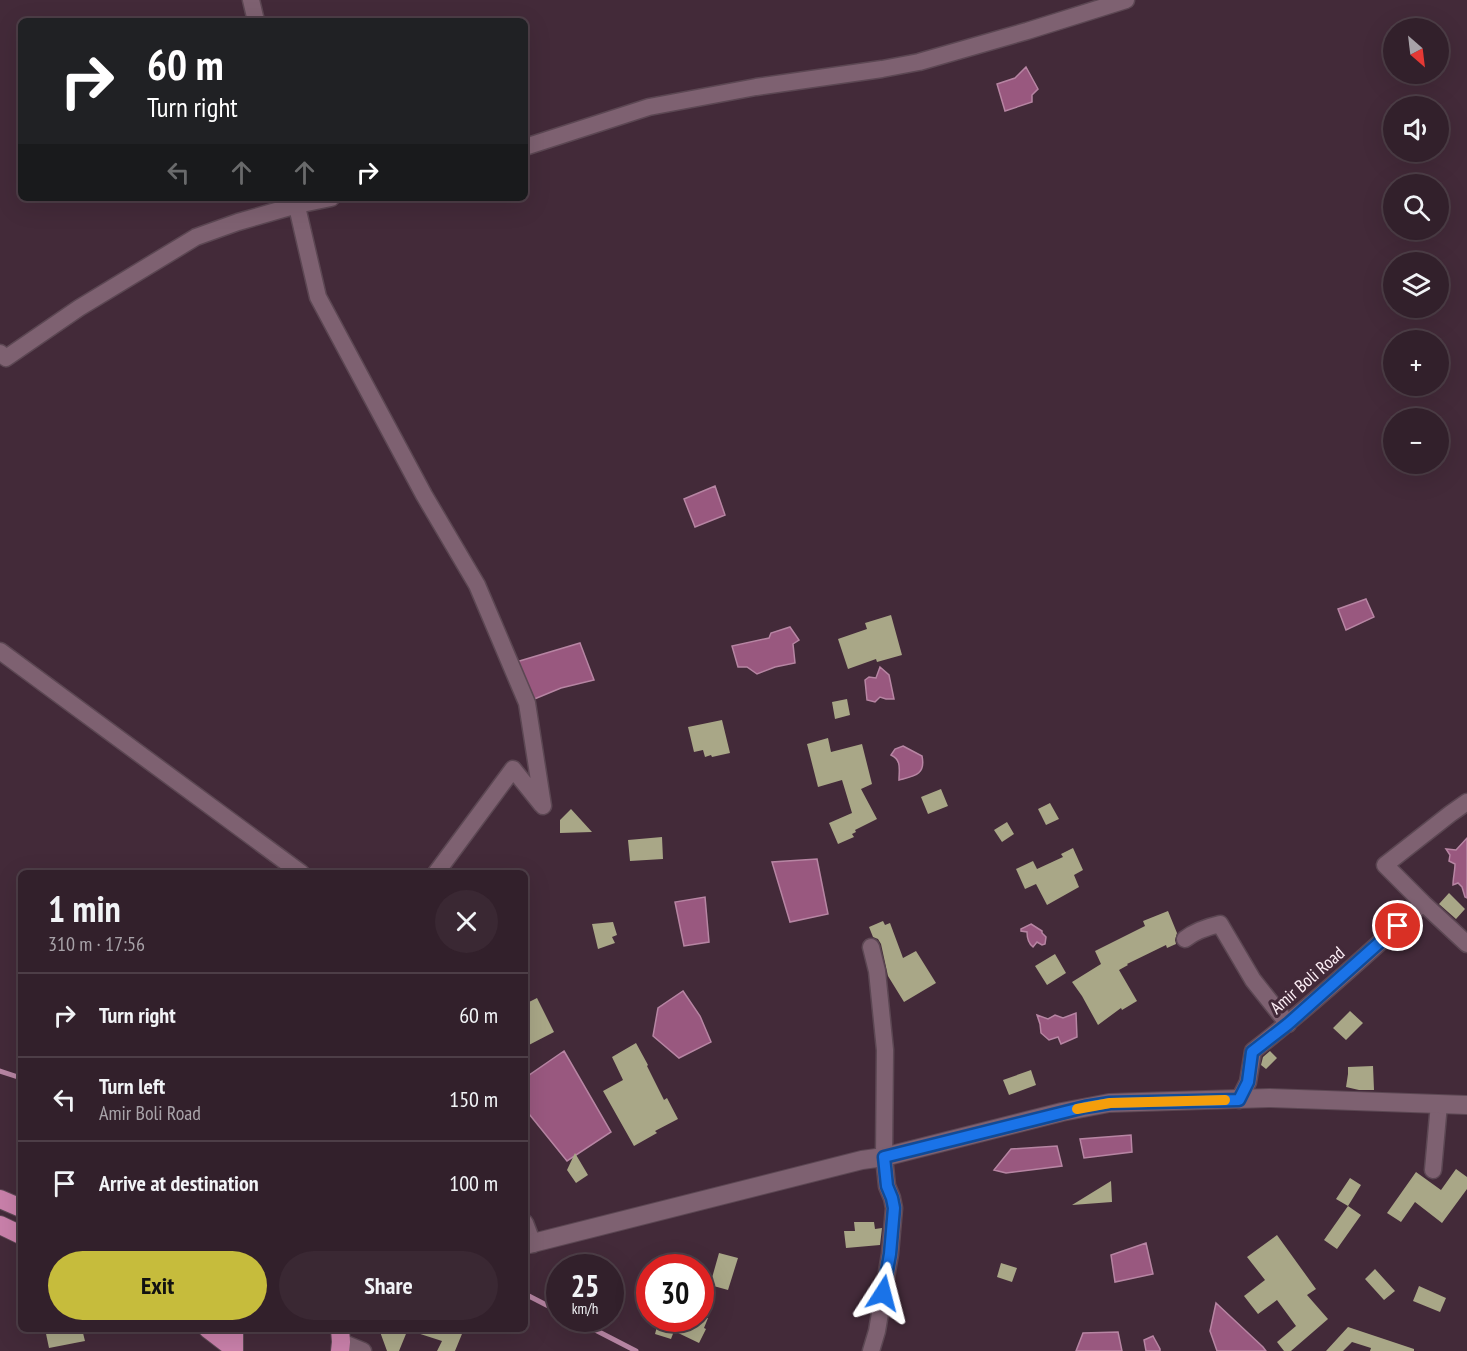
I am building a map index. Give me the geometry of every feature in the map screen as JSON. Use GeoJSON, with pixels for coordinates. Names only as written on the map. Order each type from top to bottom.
{"type":"FeatureCollection","features":[{"type":"Feature","properties":{"kind":"highway"},"geometry":{"type":"LineString","coordinates":[[0,1199],[18,1207]]}},
{"type":"Feature","properties":{"kind":"highway"},"geometry":{"type":"LineString","coordinates":[[0,1226],[18,1234]]}},
{"type":"Feature","properties":{"kind":"highway"},"geometry":{"type":"LineString","coordinates":[[212,1332],[234,1350]]}},
{"type":"Feature","properties":{"kind":"highway"},"geometry":{"type":"LineString","coordinates":[[234,1332],[234,1350]]}},
{"type":"Feature","properties":{"kind":"main road"},"geometry":{"type":"LineString","coordinates":[[529,1244],[861,1160],[884,1157],[1062,1112],[1110,1103],[1269,1098],[1467,1105]]}},
{"type":"Feature","properties":{"kind":"street"},"geometry":{"type":"LineString","coordinates":[[251,0],[255,18]]}},
{"type":"Feature","properties":{"kind":"street"},"geometry":{"type":"LineString","coordinates":[[528,146],[649,107],[756,87],[919,62],[1126,0]]}},
{"type":"Feature","properties":{"kind":"street"},"geometry":{"type":"LineString","coordinates":[[0,353],[6,358],[79,308],[196,237],[296,201],[318,297],[424,495],[477,585],[527,704],[543,806],[513,769],[438,870]]}},
{"type":"Feature","properties":{"kind":"street"},"geometry":{"type":"LineString","coordinates":[[0,651],[297,870]]}},
{"type":"Feature","properties":{"kind":"street"},"geometry":{"type":"LineString","coordinates":[[1467,802],[1385,865],[1467,944]]}},
{"type":"Feature","properties":{"kind":"street","name":"Amir Boli Road"},"geometry":{"type":"LineString","coordinates":[[1239,1100],[1248,1082],[1252,1052],[1288,1024],[1423,903]]}},
{"type":"Feature","properties":{"kind":"street"},"geometry":{"type":"LineString","coordinates":[[1185,939],[1198,930],[1220,924],[1253,980],[1288,1024]]}},
{"type":"Feature","properties":{"kind":"street"},"geometry":{"type":"LineString","coordinates":[[872,947],[877,971],[885,1050],[884,1157],[887,1186],[894,1208],[890,1254],[872,1351]]}},
{"type":"Feature","properties":{"kind":"street"},"geometry":{"type":"LineString","coordinates":[[1433,1170],[1439,1104]]}},
{"type":"Feature","properties":{"kind":"street"},"geometry":{"type":"LineString","coordinates":[[340,1341],[363,1351]]}},
{"type":"Feature","properties":{"kind":"shaded area"},"geometry":{"type":"Polygon","coordinates":[[[1026,67],[1038,89],[1032,95],[1032,102],[1005,111],[997,84],[1015,78],[1026,67]]]}},
{"type":"Feature","properties":{"kind":"shaded area"},"geometry":{"type":"Polygon","coordinates":[[[715,486],[725,515],[695,527],[684,499],[715,486]]]}},
{"type":"Feature","properties":{"kind":"shaded area"},"geometry":{"type":"Polygon","coordinates":[[[1366,599],[1374,617],[1346,630],[1338,609],[1366,599]]]}},
{"type":"Feature","properties":{"kind":"shaded area"},"geometry":{"type":"Polygon","coordinates":[[[790,627],[799,640],[793,644],[795,663],[757,674],[747,667],[738,667],[732,646],[769,638],[771,633],[790,627]]]}},
{"type":"Feature","properties":{"kind":"shaded area"},"geometry":{"type":"Polygon","coordinates":[[[580,643],[594,680],[561,688],[532,700],[516,662],[580,643]]]}},
{"type":"Feature","properties":{"kind":"shaded area"},"geometry":{"type":"Polygon","coordinates":[[[880,667],[889,675],[894,699],[880,697],[875,702],[867,700],[865,680],[869,677],[876,678],[880,667]]]}},
{"type":"Feature","properties":{"kind":"shaded area"},"geometry":{"type":"Polygon","coordinates":[[[903,746],[922,756],[923,762],[918,774],[899,780],[898,762],[891,755],[895,749],[903,746]]]}},
{"type":"Feature","properties":{"kind":"shaded area"},"geometry":{"type":"Polygon","coordinates":[[[1467,838],[1467,898],[1458,883],[1453,885],[1455,864],[1449,861],[1450,855],[1446,849],[1456,850],[1467,838]]]}},
{"type":"Feature","properties":{"kind":"shaded area"},"geometry":{"type":"Polygon","coordinates":[[[817,859],[828,914],[790,922],[772,862],[817,859]]]}},
{"type":"Feature","properties":{"kind":"shaded area"},"geometry":{"type":"Polygon","coordinates":[[[705,897],[709,942],[684,946],[675,902],[705,897]]]}},
{"type":"Feature","properties":{"kind":"shaded area"},"geometry":{"type":"Polygon","coordinates":[[[1031,924],[1042,931],[1046,937],[1045,944],[1037,942],[1033,947],[1030,944],[1027,932],[1021,929],[1031,924]]]}},
{"type":"Feature","properties":{"kind":"shaded area"},"geometry":{"type":"Polygon","coordinates":[[[683,991],[700,1016],[711,1042],[679,1058],[653,1036],[658,1008],[683,991]]]}},
{"type":"Feature","properties":{"kind":"shaded area"},"geometry":{"type":"Polygon","coordinates":[[[1076,1013],[1077,1037],[1061,1044],[1058,1037],[1049,1040],[1041,1033],[1037,1015],[1048,1019],[1055,1015],[1063,1018],[1076,1013]]]}},
{"type":"Feature","properties":{"kind":"shaded area"},"geometry":{"type":"Polygon","coordinates":[[[564,1051],[611,1132],[567,1161],[528,1113],[528,1076],[564,1051]]]}},
{"type":"Feature","properties":{"kind":"shaded area"},"geometry":{"type":"Polygon","coordinates":[[[1131,1135],[1132,1152],[1084,1158],[1080,1139],[1131,1135]]]}},
{"type":"Feature","properties":{"kind":"shaded area"},"geometry":{"type":"Polygon","coordinates":[[[1057,1146],[1062,1166],[1006,1173],[994,1170],[1011,1149],[1057,1146]]]}},
{"type":"Feature","properties":{"kind":"shaded area"},"geometry":{"type":"Polygon","coordinates":[[[1146,1243],[1153,1274],[1115,1282],[1111,1255],[1146,1243]]]}},
{"type":"Feature","properties":{"kind":"shaded area"},"geometry":{"type":"Polygon","coordinates":[[[1216,1303],[1266,1351],[1217,1351],[1210,1331],[1216,1303]]]}},
{"type":"Feature","properties":{"kind":"shaded area"},"geometry":{"type":"Polygon","coordinates":[[[1118,1332],[1122,1351],[1076,1351],[1083,1333],[1118,1332]]]}},
{"type":"Feature","properties":{"kind":"shaded area"},"geometry":{"type":"Polygon","coordinates":[[[1153,1336],[1160,1351],[1146,1351],[1144,1340],[1153,1336]]]}},
{"type":"Feature","properties":{"kind":"building"},"geometry":{"type":"Polygon","coordinates":[[[891,615],[902,655],[877,662],[876,659],[848,669],[838,639],[867,629],[865,623],[891,615]]]}},
{"type":"Feature","properties":{"kind":"building"},"geometry":{"type":"Polygon","coordinates":[[[847,699],[850,715],[835,719],[832,702],[847,699]]]}},
{"type":"Feature","properties":{"kind":"building"},"geometry":{"type":"Polygon","coordinates":[[[722,720],[730,753],[705,757],[703,750],[694,752],[688,727],[722,720]]]}},
{"type":"Feature","properties":{"kind":"building"},"geometry":{"type":"Polygon","coordinates":[[[828,738],[831,752],[862,744],[872,784],[861,789],[877,819],[855,830],[856,832],[852,834],[854,837],[838,844],[829,823],[852,813],[842,780],[818,787],[807,744],[828,738]]]}},
{"type":"Feature","properties":{"kind":"building"},"geometry":{"type":"Polygon","coordinates":[[[941,789],[948,806],[928,814],[921,797],[941,789]]]}},
{"type":"Feature","properties":{"kind":"building"},"geometry":{"type":"Polygon","coordinates":[[[1050,803],[1059,819],[1046,825],[1038,809],[1050,803]]]}},
{"type":"Feature","properties":{"kind":"building"},"geometry":{"type":"Polygon","coordinates":[[[571,809],[592,832],[560,833],[560,820],[571,809]]]}},
{"type":"Feature","properties":{"kind":"building"},"geometry":{"type":"Polygon","coordinates":[[[1007,822],[1014,834],[1002,842],[994,830],[1007,822]]]}},
{"type":"Feature","properties":{"kind":"building"},"geometry":{"type":"Polygon","coordinates":[[[662,837],[663,859],[630,861],[628,840],[662,837]]]}},
{"type":"Feature","properties":{"kind":"building"},"geometry":{"type":"Polygon","coordinates":[[[1073,848],[1083,870],[1074,875],[1079,887],[1047,905],[1036,884],[1025,889],[1016,869],[1033,861],[1037,869],[1063,857],[1061,854],[1073,848]]]}},
{"type":"Feature","properties":{"kind":"building"},"geometry":{"type":"Polygon","coordinates":[[[1449,893],[1465,909],[1456,919],[1439,904],[1449,893]]]}},
{"type":"Feature","properties":{"kind":"building"},"geometry":{"type":"Polygon","coordinates":[[[1168,911],[1177,933],[1176,944],[1167,948],[1166,945],[1119,970],[1137,1001],[1122,1010],[1121,1008],[1098,1025],[1072,982],[1101,964],[1095,951],[1145,926],[1143,921],[1168,911]]]}},
{"type":"Feature","properties":{"kind":"building"},"geometry":{"type":"Polygon","coordinates":[[[883,921],[885,925],[890,923],[903,958],[916,951],[936,983],[904,1002],[888,976],[881,944],[873,937],[869,927],[883,921]]]}},
{"type":"Feature","properties":{"kind":"building"},"geometry":{"type":"Polygon","coordinates":[[[613,922],[617,935],[612,937],[615,943],[598,949],[592,924],[613,922]]]}},
{"type":"Feature","properties":{"kind":"building"},"geometry":{"type":"Polygon","coordinates":[[[1055,954],[1066,973],[1047,985],[1035,966],[1055,954]]]}},
{"type":"Feature","properties":{"kind":"building"},"geometry":{"type":"Polygon","coordinates":[[[537,998],[554,1032],[528,1045],[528,1002],[537,998]]]}},
{"type":"Feature","properties":{"kind":"building"},"geometry":{"type":"Polygon","coordinates":[[[1350,1011],[1363,1023],[1346,1040],[1333,1028],[1350,1011]]]}},
{"type":"Feature","properties":{"kind":"building"},"geometry":{"type":"Polygon","coordinates":[[[636,1043],[664,1100],[667,1098],[678,1119],[655,1131],[657,1133],[634,1146],[603,1091],[623,1080],[612,1057],[636,1043]]]}},
{"type":"Feature","properties":{"kind":"building"},"geometry":{"type":"Polygon","coordinates":[[[1270,1051],[1277,1058],[1266,1069],[1261,1065],[1263,1057],[1270,1051]]]}},
{"type":"Feature","properties":{"kind":"building"},"geometry":{"type":"Polygon","coordinates":[[[1373,1066],[1374,1090],[1346,1087],[1348,1067],[1373,1066]]]}},
{"type":"Feature","properties":{"kind":"building"},"geometry":{"type":"Polygon","coordinates":[[[1031,1070],[1036,1085],[1009,1095],[1003,1080],[1031,1070]]]}},
{"type":"Feature","properties":{"kind":"building"},"geometry":{"type":"Polygon","coordinates":[[[575,1153],[588,1175],[576,1183],[567,1170],[575,1153]]]}},
{"type":"Feature","properties":{"kind":"building"},"geometry":{"type":"Polygon","coordinates":[[[1456,1169],[1467,1177],[1467,1189],[1442,1223],[1415,1202],[1401,1222],[1387,1213],[1416,1172],[1441,1190],[1456,1169]]]}},
{"type":"Feature","properties":{"kind":"building"},"geometry":{"type":"Polygon","coordinates":[[[1350,1178],[1361,1185],[1348,1206],[1336,1199],[1350,1178]]]}},
{"type":"Feature","properties":{"kind":"building"},"geometry":{"type":"Polygon","coordinates":[[[1111,1181],[1112,1202],[1072,1205],[1111,1181]]]}},
{"type":"Feature","properties":{"kind":"building"},"geometry":{"type":"Polygon","coordinates":[[[1348,1206],[1361,1215],[1337,1249],[1324,1240],[1348,1206]]]}},
{"type":"Feature","properties":{"kind":"building"},"geometry":{"type":"Polygon","coordinates":[[[854,1222],[874,1222],[875,1229],[882,1228],[880,1245],[846,1248],[844,1231],[855,1231],[854,1222]]]}},
{"type":"Feature","properties":{"kind":"building"},"geometry":{"type":"Polygon","coordinates":[[[1277,1235],[1316,1289],[1307,1295],[1328,1319],[1291,1351],[1284,1351],[1277,1342],[1296,1326],[1277,1300],[1258,1314],[1244,1296],[1265,1280],[1247,1257],[1277,1235]]]}},
{"type":"Feature","properties":{"kind":"building"},"geometry":{"type":"Polygon","coordinates":[[[719,1253],[738,1258],[728,1290],[714,1286],[714,1271],[719,1253]]]}},
{"type":"Feature","properties":{"kind":"building"},"geometry":{"type":"Polygon","coordinates":[[[1001,1263],[1017,1268],[1012,1282],[997,1277],[1001,1263]]]}},
{"type":"Feature","properties":{"kind":"building"},"geometry":{"type":"Polygon","coordinates":[[[1375,1269],[1395,1291],[1384,1300],[1365,1279],[1375,1269]]]}},
{"type":"Feature","properties":{"kind":"building"},"geometry":{"type":"Polygon","coordinates":[[[1419,1286],[1446,1298],[1440,1312],[1413,1301],[1419,1286]]]}},
{"type":"Feature","properties":{"kind":"building"},"geometry":{"type":"Polygon","coordinates":[[[1348,1327],[1414,1349],[1414,1351],[1370,1351],[1371,1348],[1352,1342],[1343,1351],[1326,1351],[1348,1327]]]}},
{"type":"Feature","properties":{"kind":"building"},"geometry":{"type":"Polygon","coordinates":[[[46,1332],[83,1332],[85,1341],[49,1348],[46,1332]]]}},
{"type":"Feature","properties":{"kind":"building"},"geometry":{"type":"Polygon","coordinates":[[[380,1332],[407,1332],[399,1351],[387,1351],[380,1332]]]}},
{"type":"Feature","properties":{"kind":"building"},"geometry":{"type":"Polygon","coordinates":[[[414,1332],[463,1332],[455,1351],[437,1351],[442,1341],[414,1332]]]}},
{"type":"Feature","properties":{"kind":"building"},"geometry":{"type":"Polygon","coordinates":[[[656,1332],[674,1332],[671,1339],[655,1334],[656,1332]]]}},
{"type":"Feature","properties":{"kind":"building"},"geometry":{"type":"Polygon","coordinates":[[[676,1332],[704,1332],[699,1343],[676,1332]]]}},
{"type":"Feature","properties":{"kind":"waterway"},"geometry":{"type":"LineString","coordinates":[[0,1071],[18,1077]]}},
{"type":"Feature","properties":{"kind":"waterway"},"geometry":{"type":"LineString","coordinates":[[528,1296],[546,1305]]}},
{"type":"Feature","properties":{"kind":"waterway"},"geometry":{"type":"LineString","coordinates":[[599,1332],[636,1351]]}},
{"type":"Feature","properties":{"kind":"slow traffic"},"geometry":{"type":"LineString","coordinates":[[1077,1109],[1110,1103],[1225,1100]]}},
{"type":"Feature","properties":{"kind":"route"},"geometry":{"type":"LineString","coordinates":[[883,1293],[890,1254],[894,1208],[887,1186],[884,1157],[1085,1107],[1110,1103],[1239,1100],[1248,1082],[1252,1052],[1288,1024],[1398,926]]}}]}
